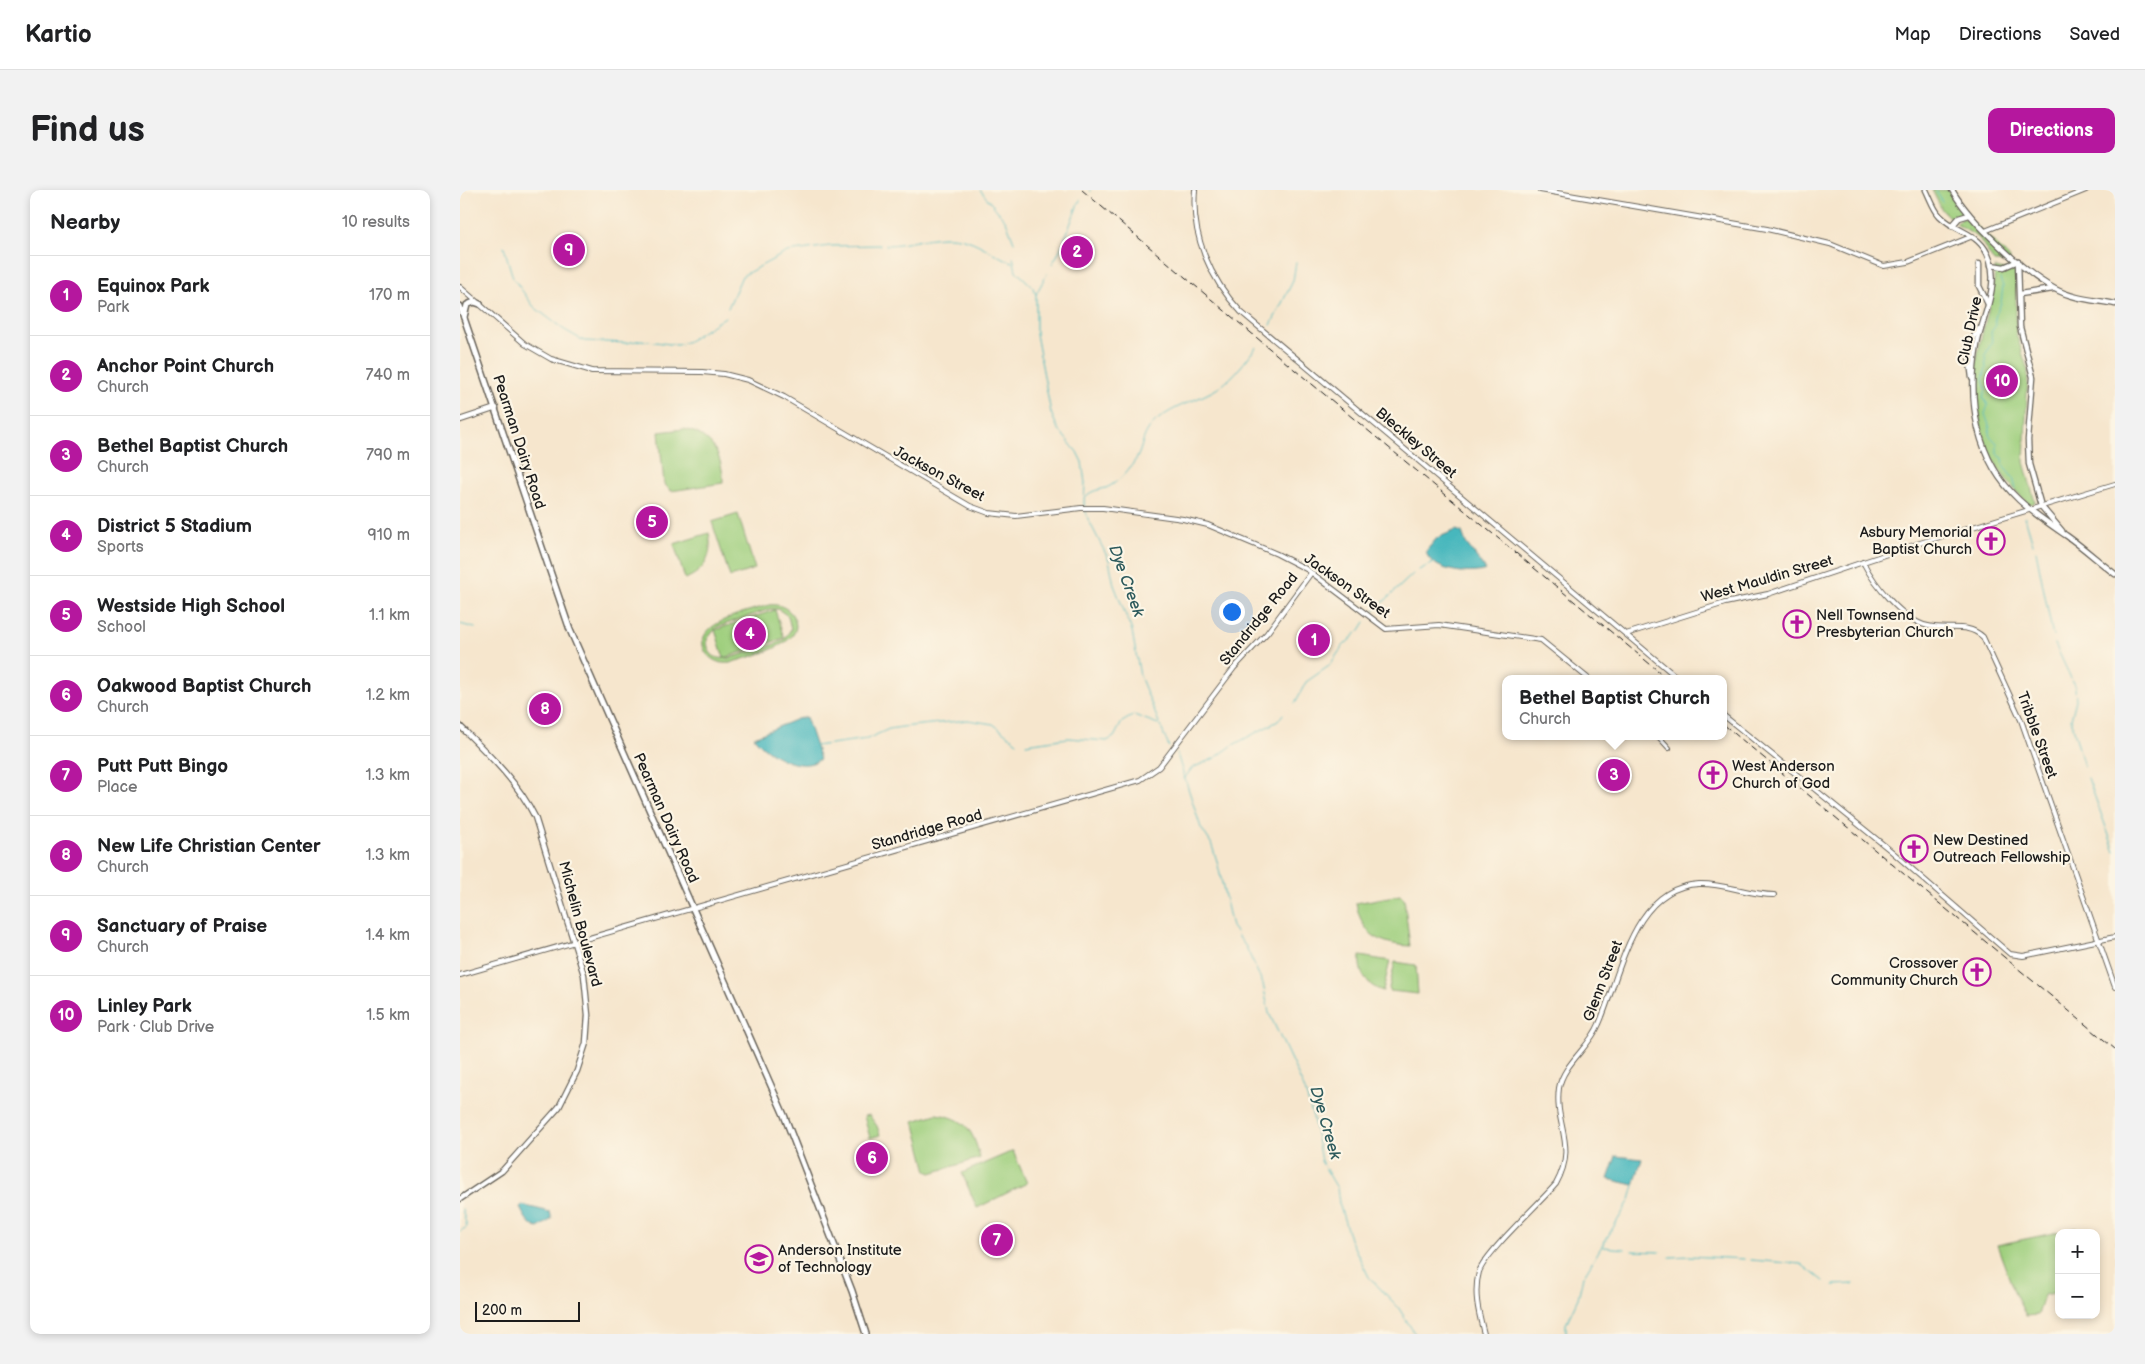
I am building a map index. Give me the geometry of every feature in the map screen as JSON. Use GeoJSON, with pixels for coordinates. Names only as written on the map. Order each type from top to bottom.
{"type":"FeatureCollection","features":[{"type":"Feature","properties":{"kind":"highway"},"geometry":{"type":"LineString","coordinates":[[464,317],[467,305],[474,302],[480,304]]}},
{"type":"Feature","properties":{"kind":"highway","name":"Pearman Dairy Road"},"geometry":{"type":"LineString","coordinates":[[460,306],[570,630],[784,1115],[859,1310],[866,1334]]}},
{"type":"Feature","properties":{"kind":"main road"},"geometry":{"type":"LineString","coordinates":[[1926,190],[1939,216],[1952,226],[1973,236],[1983,246],[1991,263],[2004,267],[2018,261]]}},
{"type":"Feature","properties":{"kind":"main road"},"geometry":{"type":"LineString","coordinates":[[1952,190],[1969,216],[2018,261],[2054,289],[2073,296],[2115,304]]}},
{"type":"Feature","properties":{"kind":"main road"},"geometry":{"type":"LineString","coordinates":[[1952,226],[1959,218],[1969,216]]}},
{"type":"Feature","properties":{"kind":"main road"},"geometry":{"type":"LineString","coordinates":[[2018,261],[2020,327],[2033,377],[2028,453],[2035,490],[2041,506],[2068,537],[2115,574]]}},
{"type":"Feature","properties":{"kind":"main road","name":"Club Drive"},"geometry":{"type":"LineString","coordinates":[[1991,263],[1992,284],[1980,328],[1973,382],[1979,434],[1989,460],[2006,486],[2030,510],[2068,537]]}},
{"type":"Feature","properties":{"kind":"main road"},"geometry":{"type":"LineString","coordinates":[[1978,264],[1979,286],[1988,304]]}},
{"type":"Feature","properties":{"kind":"main road"},"geometry":{"type":"LineString","coordinates":[[2020,294],[2054,289]]}},
{"type":"Feature","properties":{"kind":"main road"},"geometry":{"type":"LineString","coordinates":[[1973,382],[1969,365],[1968,346],[1980,328]]}},
{"type":"Feature","properties":{"kind":"main road"},"geometry":{"type":"LineString","coordinates":[[460,420],[496,408]]}},
{"type":"Feature","properties":{"kind":"main road","name":"Michelin Boulevard"},"geometry":{"type":"LineString","coordinates":[[460,726],[506,772],[527,801],[542,833],[575,942],[585,982],[588,1015],[586,1043],[574,1077],[559,1107],[514,1159],[489,1181],[460,1199]]}},
{"type":"Feature","properties":{"kind":"street","name":"Bleckley Street"},"geometry":{"type":"LineString","coordinates":[[1195,190],[1196,218],[1201,246],[1212,274],[1241,312],[1674,675]]}},
{"type":"Feature","properties":{"kind":"street"},"geometry":{"type":"LineString","coordinates":[[1540,190],[1790,234],[1830,244],[1884,266],[1908,262],[1973,236]]}},
{"type":"Feature","properties":{"kind":"street"},"geometry":{"type":"LineString","coordinates":[[1985,231],[2086,190]]}},
{"type":"Feature","properties":{"kind":"street","name":"Jackson Street"},"geometry":{"type":"LineString","coordinates":[[460,287],[525,344],[551,359],[570,366],[609,372],[713,373],[738,377],[758,384],[978,510],[1016,516],[1092,507],[1153,514],[1208,525],[1277,554],[1311,573],[1386,628],[1446,625],[1541,640],[1584,675]]}},
{"type":"Feature","properties":{"kind":"street","name":"West Mauldin Street"},"geometry":{"type":"LineString","coordinates":[[1626,634],[1692,612],[1768,594],[1863,562],[2115,484]]}},
{"type":"Feature","properties":{"kind":"street","name":"Tribble Street"},"geometry":{"type":"LineString","coordinates":[[1863,562],[1880,591],[1921,623],[1930,626],[1967,627],[1976,630],[1984,637],[2021,720],[2115,987]]}},
{"type":"Feature","properties":{"kind":"street","name":"Standridge Road"},"geometry":{"type":"LineString","coordinates":[[460,975],[1140,780],[1159,767],[1170,754],[1234,668],[1267,632],[1311,573]]}},
{"type":"Feature","properties":{"kind":"street"},"geometry":{"type":"LineString","coordinates":[[1727,718],[1890,850],[2010,954],[2023,956],[2115,937]]}},
{"type":"Feature","properties":{"kind":"street"},"geometry":{"type":"LineString","coordinates":[[1662,740],[1669,748]]}},
{"type":"Feature","properties":{"kind":"street","name":"Glenn Street"},"geometry":{"type":"LineString","coordinates":[[1484,1334],[1477,1298],[1479,1272],[1493,1253],[1556,1184],[1563,1171],[1566,1153],[1559,1101],[1560,1083],[1571,1064],[1594,1036],[1626,948],[1638,927],[1656,903],[1674,890],[1690,885],[1711,885],[1760,895],[1774,895]]}},
{"type":"Feature","properties":{"kind":"green space"},"geometry":{"type":"Polygon","coordinates":[[[1932,190],[1949,190],[1964,212],[1952,220],[1942,210],[1932,190]]]}},
{"type":"Feature","properties":{"kind":"green space"},"geometry":{"type":"Polygon","coordinates":[[[1968,218],[2007,255],[2010,259],[2009,263],[1994,262],[1979,238],[1956,224],[1961,219],[1968,218]]]}},
{"type":"Feature","properties":{"kind":"green space"},"geometry":{"type":"Polygon","coordinates":[[[2013,267],[2016,275],[2016,333],[2028,371],[2024,462],[2035,502],[2030,505],[2017,493],[1998,468],[1985,441],[1978,410],[1976,365],[1992,293],[1995,268],[2004,270],[2013,267]]]}},
{"type":"Feature","properties":{"kind":"green space"},"geometry":{"type":"Polygon","coordinates":[[[684,429],[702,436],[714,448],[721,464],[723,483],[671,491],[664,484],[659,432],[684,429]]]}},
{"type":"Feature","properties":{"kind":"green space"},"geometry":{"type":"Polygon","coordinates":[[[738,514],[755,569],[730,577],[712,522],[738,514]]]}},
{"type":"Feature","properties":{"kind":"green space"},"geometry":{"type":"Polygon","coordinates":[[[709,533],[710,548],[706,561],[698,571],[685,579],[674,544],[709,533]]]}},
{"type":"Feature","properties":{"kind":"green space"},"geometry":{"type":"Polygon","coordinates":[[[769,605],[778,605],[785,608],[790,612],[796,623],[794,632],[787,640],[777,647],[730,663],[716,661],[708,656],[703,643],[706,634],[713,626],[736,615],[769,605]],[[770,609],[717,627],[707,639],[708,649],[717,658],[724,658],[773,645],[784,640],[791,629],[788,616],[778,609],[770,609]]]}},
{"type":"Feature","properties":{"kind":"green space"},"geometry":{"type":"Polygon","coordinates":[[[775,610],[784,638],[724,658],[715,630],[775,610]]]}},
{"type":"Feature","properties":{"kind":"green space"},"geometry":{"type":"Polygon","coordinates":[[[1400,895],[1404,898],[1410,946],[1389,943],[1374,936],[1363,923],[1356,903],[1400,895]]]}},
{"type":"Feature","properties":{"kind":"green space"},"geometry":{"type":"Polygon","coordinates":[[[1360,956],[1390,961],[1383,991],[1372,986],[1365,978],[1360,968],[1360,956]]]}},
{"type":"Feature","properties":{"kind":"green space"},"geometry":{"type":"Polygon","coordinates":[[[1395,962],[1416,965],[1418,994],[1390,991],[1395,962]]]}},
{"type":"Feature","properties":{"kind":"green space"},"geometry":{"type":"Polygon","coordinates":[[[936,1114],[955,1119],[967,1127],[980,1158],[931,1173],[927,1171],[914,1121],[936,1114]]]}},
{"type":"Feature","properties":{"kind":"green space"},"geometry":{"type":"Polygon","coordinates":[[[869,1115],[877,1126],[880,1135],[870,1138],[864,1116],[869,1115]]]}},
{"type":"Feature","properties":{"kind":"green space"},"geometry":{"type":"Polygon","coordinates":[[[1013,1151],[1027,1183],[977,1208],[962,1173],[1013,1151]]]}},
{"type":"Feature","properties":{"kind":"green space"},"geometry":{"type":"Polygon","coordinates":[[[2055,1233],[2055,1293],[2044,1295],[2038,1315],[2026,1316],[2015,1294],[1997,1245],[2055,1233]]]}},
{"type":"Feature","properties":{"kind":"water"},"geometry":{"type":"Polygon","coordinates":[[[1456,530],[1462,532],[1466,543],[1486,570],[1461,572],[1451,570],[1434,563],[1429,558],[1426,551],[1437,538],[1456,530]]]}},
{"type":"Feature","properties":{"kind":"water"},"geometry":{"type":"Polygon","coordinates":[[[806,717],[820,759],[812,763],[803,764],[784,760],[767,750],[754,737],[797,719],[806,717]]]}},
{"type":"Feature","properties":{"kind":"water"},"geometry":{"type":"Polygon","coordinates":[[[1616,1156],[1642,1159],[1634,1185],[1608,1179],[1616,1156]]]}},
{"type":"Feature","properties":{"kind":"water"},"geometry":{"type":"Polygon","coordinates":[[[522,1205],[550,1212],[552,1219],[538,1228],[535,1227],[525,1217],[520,1207],[522,1205]]]}},
{"type":"Feature","properties":{"kind":"waterway","name":"Dye Creek"},"geometry":{"type":"LineString","coordinates":[[980,190],[1006,221],[1014,242]]}},
{"type":"Feature","properties":{"kind":"waterway"},"geometry":{"type":"LineString","coordinates":[[1936,190],[1942,202]]}},
{"type":"Feature","properties":{"kind":"waterway"},"geometry":{"type":"LineString","coordinates":[[1052,264],[1080,200]]}},
{"type":"Feature","properties":{"kind":"waterway"},"geometry":{"type":"LineString","coordinates":[[886,245],[946,237],[957,238],[973,242],[1012,262]]}},
{"type":"Feature","properties":{"kind":"waterway"},"geometry":{"type":"LineString","coordinates":[[728,308],[742,276],[787,252],[830,246],[880,245]]}},
{"type":"Feature","properties":{"kind":"waterway"},"geometry":{"type":"LineString","coordinates":[[504,247],[513,278],[534,307],[563,329],[584,341],[627,343],[641,340],[677,345],[687,342],[725,317]]}},
{"type":"Feature","properties":{"kind":"waterway","name":"Dye Creek"},"geometry":{"type":"LineString","coordinates":[[1013,257],[1016,271],[1032,286],[1036,294],[1036,334],[1051,413],[1058,429],[1077,452],[1082,462],[1085,483],[1084,504],[1088,519],[1109,560],[1114,585],[1132,631],[1140,676],[1169,747]]}},
{"type":"Feature","properties":{"kind":"waterway"},"geometry":{"type":"LineString","coordinates":[[1271,325],[1293,281],[1296,262]]}},
{"type":"Feature","properties":{"kind":"waterway"},"geometry":{"type":"LineString","coordinates":[[1036,294],[1047,274]]}},
{"type":"Feature","properties":{"kind":"waterway"},"geometry":{"type":"LineString","coordinates":[[2000,279],[2003,286],[2001,303],[1995,317],[1996,325],[1991,332],[1992,342],[1985,355],[1986,368],[1983,379],[1986,390],[1983,397],[1988,405],[1985,414],[1990,428],[1989,435],[1997,443],[1997,454],[2003,458],[2004,467],[2013,478],[2016,489]]}},
{"type":"Feature","properties":{"kind":"waterway"},"geometry":{"type":"LineString","coordinates":[[1086,496],[1093,491],[1110,486],[1125,473],[1140,452],[1147,431],[1157,420],[1170,411],[1218,388],[1236,372],[1256,347]]}},
{"type":"Feature","properties":{"kind":"waterway"},"geometry":{"type":"LineString","coordinates":[[2025,517],[2033,544]]}},
{"type":"Feature","properties":{"kind":"waterway"},"geometry":{"type":"LineString","coordinates":[[2036,551],[2053,636]]}},
{"type":"Feature","properties":{"kind":"waterway"},"geometry":{"type":"LineString","coordinates":[[1419,570],[1433,563]]}},
{"type":"Feature","properties":{"kind":"waterway"},"geometry":{"type":"LineString","coordinates":[[1373,612],[1413,574]]}},
{"type":"Feature","properties":{"kind":"waterway"},"geometry":{"type":"LineString","coordinates":[[1295,703],[1306,682],[1329,666],[1343,646],[1360,630],[1365,622]]}},
{"type":"Feature","properties":{"kind":"waterway"},"geometry":{"type":"LineString","coordinates":[[460,624],[475,628]]}},
{"type":"Feature","properties":{"kind":"waterway"},"geometry":{"type":"LineString","coordinates":[[2055,644],[2075,687],[2076,700],[2071,719],[2084,767]]}},
{"type":"Feature","properties":{"kind":"waterway"},"geometry":{"type":"LineString","coordinates":[[1184,779],[1192,768],[1215,758],[1233,745],[1278,721],[1283,714]]}},
{"type":"Feature","properties":{"kind":"waterway"},"geometry":{"type":"LineString","coordinates":[[1026,744],[1068,738],[1107,741],[1114,737],[1122,722],[1134,715],[1158,724]]}},
{"type":"Feature","properties":{"kind":"waterway"},"geometry":{"type":"LineString","coordinates":[[816,746],[867,739],[889,729],[968,720],[993,724],[1017,742]]}},
{"type":"Feature","properties":{"kind":"waterway","name":"Dye Creek"},"geometry":{"type":"LineString","coordinates":[[1177,754],[1201,828],[1211,843],[1217,861],[1232,927],[1236,932]]}},
{"type":"Feature","properties":{"kind":"waterway"},"geometry":{"type":"LineString","coordinates":[[2088,778],[2115,852]]}},
{"type":"Feature","properties":{"kind":"waterway","name":"Dye Creek"},"geometry":{"type":"LineString","coordinates":[[1238,936],[1246,947],[1263,984],[1269,1013],[1304,1088],[1313,1117],[1321,1161],[1337,1188],[1339,1203],[1350,1239],[1369,1277],[1398,1307],[1415,1334]]}},
{"type":"Feature","properties":{"kind":"waterway"},"geometry":{"type":"LineString","coordinates":[[1566,1334],[1566,1324],[1578,1298],[1583,1277],[1630,1200],[1634,1185]]}},
{"type":"Feature","properties":{"kind":"waterway"},"geometry":{"type":"LineString","coordinates":[[460,1231],[467,1227],[462,1209]]}},
{"type":"Feature","properties":{"kind":"waterway"},"geometry":{"type":"LineString","coordinates":[[1603,1247],[1625,1249]]}},
{"type":"Feature","properties":{"kind":"waterway"},"geometry":{"type":"LineString","coordinates":[[1632,1251],[1660,1252]]}},
{"type":"Feature","properties":{"kind":"waterway"},"geometry":{"type":"LineString","coordinates":[[1670,1257],[1690,1256],[1744,1259]]}},
{"type":"Feature","properties":{"kind":"waterway"},"geometry":{"type":"LineString","coordinates":[[1751,1260],[1801,1264],[1823,1281]]}},
{"type":"Feature","properties":{"kind":"waterway"},"geometry":{"type":"LineString","coordinates":[[1834,1285],[1854,1284]]}},
{"type":"Feature","properties":{"kind":"railway"},"geometry":{"type":"LineString","coordinates":[[1082,190],[1289,365],[1663,675]]}},
{"type":"Feature","properties":{"kind":"railway"},"geometry":{"type":"LineString","coordinates":[[1727,727],[2115,1049]]}},
{"type":"Feature","properties":{"kind":"place","name":"Sanctuary of Praise"},"geometry":{"type":"Point","coordinates":[569,250]}},
{"type":"Feature","properties":{"kind":"place","name":"Anchor Point Church"},"geometry":{"type":"Point","coordinates":[1077,252]}},
{"type":"Feature","properties":{"kind":"place","name":"Linley Park"},"geometry":{"type":"Point","coordinates":[2002,381]}},
{"type":"Feature","properties":{"kind":"place","name":"Westside High School"},"geometry":{"type":"Point","coordinates":[652,522]}},
{"type":"Feature","properties":{"kind":"place","name":"Asbury Memorial Baptist Church"},"geometry":{"type":"Point","coordinates":[1991,541]}},
{"type":"Feature","properties":{"kind":"place","name":"Nell Townsend Presbyterian Church"},"geometry":{"type":"Point","coordinates":[1797,624]}},
{"type":"Feature","properties":{"kind":"place","name":"District 5 Stadium"},"geometry":{"type":"Point","coordinates":[750,634]}},
{"type":"Feature","properties":{"kind":"place","name":"Equinox Park"},"geometry":{"type":"Point","coordinates":[1314,640]}},
{"type":"Feature","properties":{"kind":"place","name":"New Life Christian Center"},"geometry":{"type":"Point","coordinates":[545,709]}},
{"type":"Feature","properties":{"kind":"place","name":"Bethel Baptist Church"},"geometry":{"type":"Point","coordinates":[1614,775]}},
{"type":"Feature","properties":{"kind":"place","name":"West Anderson Church of God"},"geometry":{"type":"Point","coordinates":[1713,775]}},
{"type":"Feature","properties":{"kind":"place","name":"New Destined Outreach Fellowship"},"geometry":{"type":"Point","coordinates":[1914,849]}},
{"type":"Feature","properties":{"kind":"place","name":"Crossover Community Church"},"geometry":{"type":"Point","coordinates":[1977,972]}},
{"type":"Feature","properties":{"kind":"place","name":"Oakwood Baptist Church"},"geometry":{"type":"Point","coordinates":[872,1158]}},
{"type":"Feature","properties":{"kind":"place","name":"Putt Putt Bingo"},"geometry":{"type":"Point","coordinates":[997,1240]}},
{"type":"Feature","properties":{"kind":"place","name":"Anderson Institute of Technology"},"geometry":{"type":"Point","coordinates":[759,1259]}}]}
